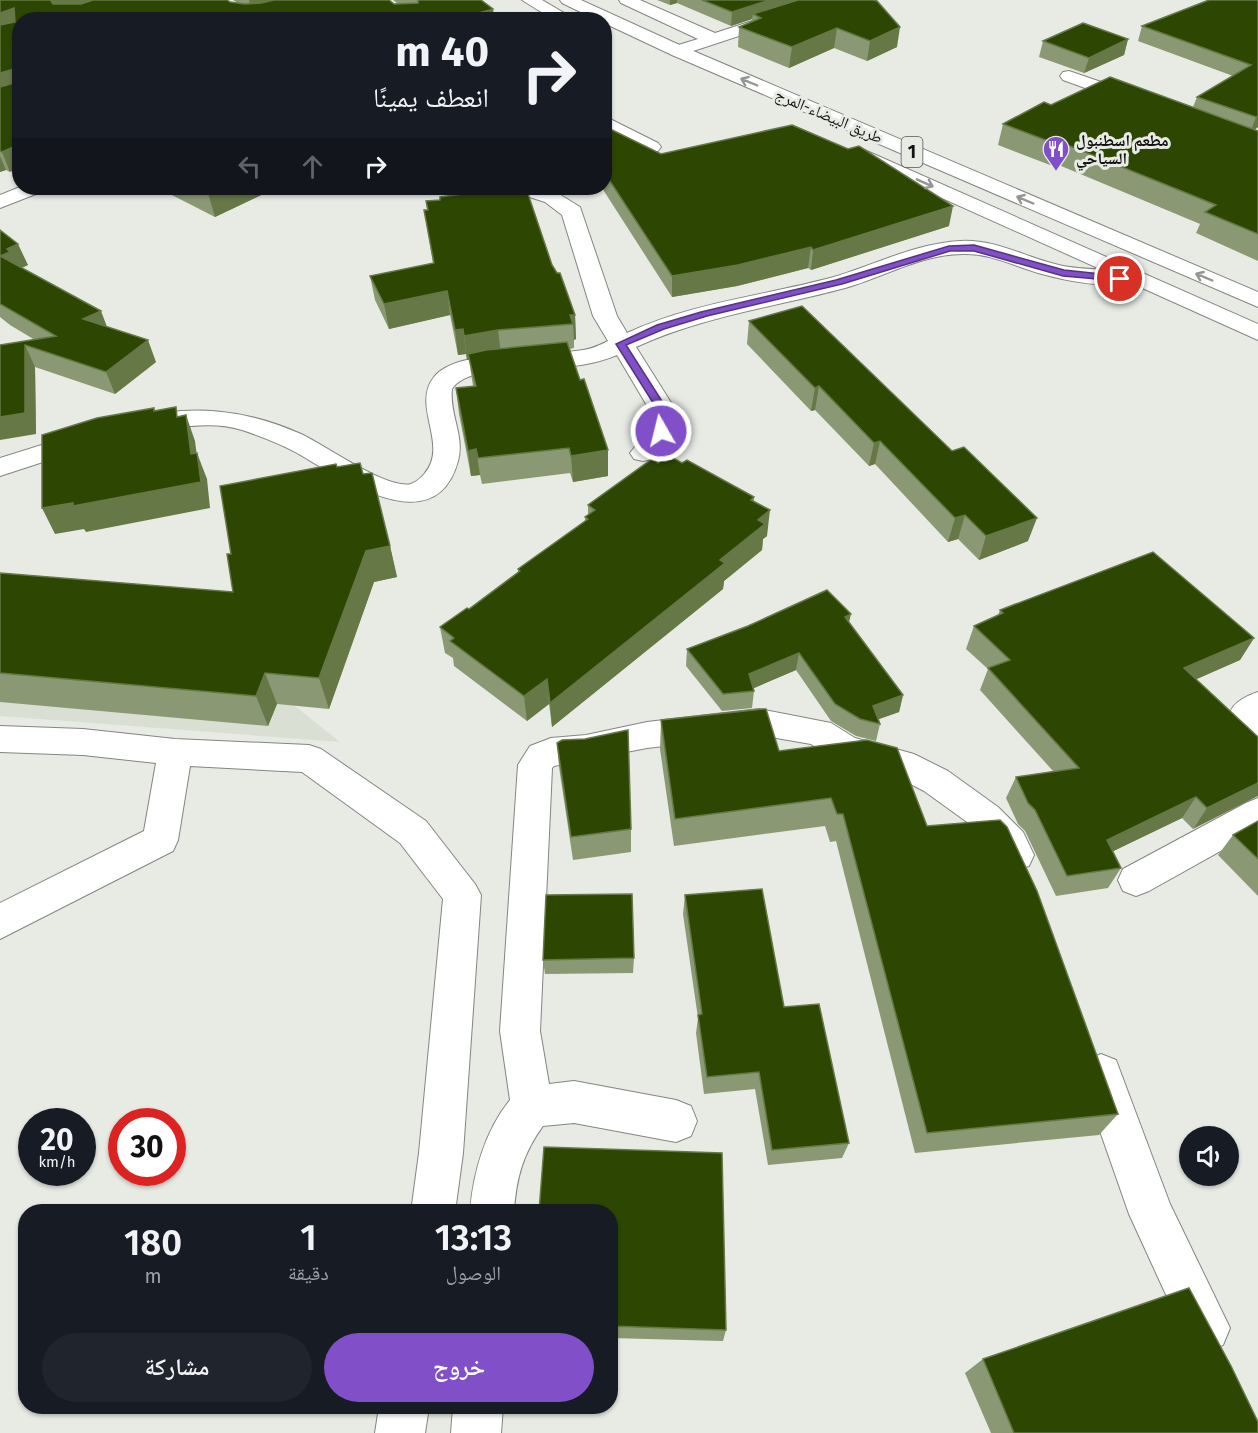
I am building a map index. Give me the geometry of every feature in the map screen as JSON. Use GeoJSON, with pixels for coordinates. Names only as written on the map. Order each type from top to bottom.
{"type":"FeatureCollection","features":[{"type":"Feature","properties":{"kind":"main road"},"geometry":{"type":"LineString","coordinates":[[530,0],[553,12]]}},
{"type":"Feature","properties":{"kind":"main road","name":"طريق البيضاء-المرج"},"geometry":{"type":"LineString","coordinates":[[567,0],[593,12]]}},
{"type":"Feature","properties":{"kind":"main road"},"geometry":{"type":"LineString","coordinates":[[627,0],[713,39]]}},
{"type":"Feature","properties":{"kind":"main road"},"geometry":{"type":"LineString","coordinates":[[678,51],[833,0]]}},
{"type":"Feature","properties":{"kind":"main road","name":"طريق البيضاء-المرج"},"geometry":{"type":"LineString","coordinates":[[612,21],[1258,300]]}},
{"type":"Feature","properties":{"kind":"main road"},"geometry":{"type":"LineString","coordinates":[[612,42],[719,90]]}},
{"type":"Feature","properties":{"kind":"main road"},"geometry":{"type":"LineString","coordinates":[[1069,76],[1155,107]]}},
{"type":"Feature","properties":{"kind":"main road"},"geometry":{"type":"LineString","coordinates":[[612,126],[651,147]]}},
{"type":"Feature","properties":{"kind":"main road","name":"طريق البيضاء-المرج"},"geometry":{"type":"LineString","coordinates":[[847,148],[1258,333]]}},
{"type":"Feature","properties":{"kind":"main road"},"geometry":{"type":"LineString","coordinates":[[0,202],[17,195]]}},
{"type":"Feature","properties":{"kind":"main road"},"geometry":{"type":"LineString","coordinates":[[543,195],[552,198],[572,212],[578,237],[605,316],[662,409],[661,431],[643,453]]}},
{"type":"Feature","properties":{"kind":"main road"},"geometry":{"type":"LineString","coordinates":[[0,467],[110,432],[185,419],[228,419],[293,441],[371,484],[398,493],[410,494],[429,488],[446,458],[447,443],[439,407],[439,396],[440,387],[450,376],[488,366],[593,356],[661,327],[704,314],[838,282],[949,248],[974,248],[1076,275],[1136,279]]}},
{"type":"Feature","properties":{"kind":"main road"},"geometry":{"type":"LineString","coordinates":[[1258,705],[1245,714],[1246,726],[1258,744]]}},
{"type":"Feature","properties":{"kind":"main road"},"geometry":{"type":"LineString","coordinates":[[532,1106],[519,1031],[535,765],[542,756],[551,751],[586,748],[647,735],[759,722],[819,732],[845,749],[902,764],[936,781],[986,817],[1010,843],[1031,887]]}},
{"type":"Feature","properties":{"kind":"main road"},"geometry":{"type":"LineString","coordinates":[[0,739],[83,742],[174,752],[309,759],[413,832],[462,895],[441,1153],[434,1204]]}},
{"type":"Feature","properties":{"kind":"main road"},"geometry":{"type":"LineString","coordinates":[[0,922],[160,840],[174,752]]}},
{"type":"Feature","properties":{"kind":"main road"},"geometry":{"type":"LineString","coordinates":[[1136,880],[1258,813]]}},
{"type":"Feature","properties":{"kind":"main road"},"geometry":{"type":"LineString","coordinates":[[1088,1035],[1151,1214],[1223,1365]]}},
{"type":"Feature","properties":{"kind":"main road"},"geometry":{"type":"LineString","coordinates":[[493,1204],[494,1186],[511,1133],[532,1106],[574,1102],[676,1121]]}},
{"type":"Feature","properties":{"kind":"main road"},"geometry":{"type":"LineString","coordinates":[[400,1433],[403,1414]]}},
{"type":"Feature","properties":{"kind":"main road"},"geometry":{"type":"LineString","coordinates":[[476,1433],[477,1414]]}},
{"type":"Feature","properties":{"kind":"shaded area"},"geometry":{"type":"Polygon","coordinates":[[[0,605],[197,628],[340,742],[0,716],[0,605]]]}},
{"type":"Feature","properties":{"kind":"building"},"geometry":{"type":"Polygon","coordinates":[[[0,0],[51,0],[53,4],[81,4],[93,0],[227,0],[245,4],[274,0],[389,0],[394,4],[418,3],[418,0],[481,0],[493,9],[482,12],[14,12],[14,8],[0,13],[0,0]]]}},
{"type":"Feature","properties":{"kind":"building"},"geometry":{"type":"Polygon","coordinates":[[[702,0],[770,0],[732,12],[702,0]]]}},
{"type":"Feature","properties":{"kind":"building"},"geometry":{"type":"Polygon","coordinates":[[[798,0],[877,1],[900,27],[870,41],[837,28],[792,47],[739,27],[761,18],[753,14],[798,0]]]}},
{"type":"Feature","properties":{"kind":"building"},"geometry":{"type":"Polygon","coordinates":[[[1209,0],[1258,0],[1258,116],[1256,117],[1197,97],[1251,65],[1142,26],[1209,0]]]}},
{"type":"Feature","properties":{"kind":"building"},"geometry":{"type":"Polygon","coordinates":[[[12,23],[12,70],[0,73],[0,25],[12,23]]]}},
{"type":"Feature","properties":{"kind":"building"},"geometry":{"type":"Polygon","coordinates":[[[1083,23],[1128,39],[1089,58],[1043,41],[1083,23]]]}},
{"type":"Feature","properties":{"kind":"building"},"geometry":{"type":"Polygon","coordinates":[[[1110,77],[1258,131],[1258,234],[1205,212],[1216,205],[1060,142],[1056,144],[1003,124],[1044,102],[1051,105],[1110,77]]]}},
{"type":"Feature","properties":{"kind":"building"},"geometry":{"type":"Polygon","coordinates":[[[12,84],[12,148],[2,152],[0,151],[0,87],[12,84]]]}},
{"type":"Feature","properties":{"kind":"building"},"geometry":{"type":"Polygon","coordinates":[[[792,125],[848,149],[859,146],[953,206],[813,250],[811,247],[738,265],[672,276],[612,184],[612,130],[661,154],[792,125]]]}},
{"type":"Feature","properties":{"kind":"building"},"geometry":{"type":"Polygon","coordinates":[[[528,195],[552,265],[557,273],[560,273],[575,315],[570,315],[573,324],[498,330],[464,336],[463,329],[455,330],[447,291],[384,304],[370,276],[434,263],[424,210],[428,210],[426,201],[440,200],[440,197],[528,195]]]}},
{"type":"Feature","properties":{"kind":"building"},"geometry":{"type":"Polygon","coordinates":[[[0,230],[18,244],[7,249],[10,252],[0,256],[0,230]]]}},
{"type":"Feature","properties":{"kind":"building"},"geometry":{"type":"Polygon","coordinates":[[[0,256],[101,311],[83,319],[148,340],[106,372],[25,345],[25,413],[0,417],[0,345],[56,336],[0,304],[0,256]]]}},
{"type":"Feature","properties":{"kind":"building"},"geometry":{"type":"Polygon","coordinates":[[[802,306],[952,451],[964,447],[1037,518],[986,536],[965,515],[955,518],[880,441],[874,443],[819,386],[815,388],[749,321],[802,306]]]}},
{"type":"Feature","properties":{"kind":"building"},"geometry":{"type":"Polygon","coordinates":[[[567,342],[580,380],[584,379],[608,450],[571,456],[569,448],[478,458],[476,449],[468,451],[456,388],[476,386],[468,354],[486,350],[567,342]]]}},
{"type":"Feature","properties":{"kind":"building"},"geometry":{"type":"Polygon","coordinates":[[[176,407],[177,417],[186,415],[191,454],[197,453],[201,482],[73,506],[73,503],[42,508],[42,435],[97,418],[154,408],[154,411],[176,407]]]}},
{"type":"Feature","properties":{"kind":"building"},"geometry":{"type":"Polygon","coordinates":[[[668,455],[682,463],[687,460],[754,497],[751,500],[770,510],[758,520],[765,524],[720,560],[725,563],[550,703],[547,679],[524,696],[450,641],[454,638],[440,627],[467,608],[469,609],[520,571],[518,569],[588,519],[585,517],[595,510],[588,505],[652,459],[658,463],[668,455]]]}},
{"type":"Feature","properties":{"kind":"building"},"geometry":{"type":"Polygon","coordinates":[[[360,463],[363,474],[372,473],[390,546],[366,551],[319,678],[265,673],[256,696],[0,673],[0,573],[233,592],[227,554],[231,554],[220,486],[336,464],[337,467],[360,463]]]}},
{"type":"Feature","properties":{"kind":"building"},"geometry":{"type":"Polygon","coordinates":[[[1153,552],[1254,638],[1184,668],[1258,737],[1258,783],[1207,808],[1196,797],[1107,840],[1121,868],[1067,876],[1016,777],[1079,768],[988,668],[1010,660],[974,626],[1003,613],[1000,610],[1153,552]]]}},
{"type":"Feature","properties":{"kind":"building"},"geometry":{"type":"Polygon","coordinates":[[[827,590],[851,614],[845,617],[903,695],[873,706],[880,724],[860,719],[835,704],[799,653],[749,674],[754,691],[723,694],[687,649],[748,626],[827,590]]]}},
{"type":"Feature","properties":{"kind":"building"},"geometry":{"type":"Polygon","coordinates":[[[766,709],[779,751],[867,740],[897,748],[927,826],[1000,820],[1007,827],[1037,891],[1118,1114],[927,1133],[843,814],[837,814],[831,798],[675,819],[661,720],[766,709]]]}},
{"type":"Feature","properties":{"kind":"building"},"geometry":{"type":"Polygon","coordinates":[[[628,730],[631,829],[571,837],[557,743],[562,740],[585,739],[628,730]]]}},
{"type":"Feature","properties":{"kind":"building"},"geometry":{"type":"Polygon","coordinates":[[[1258,821],[1258,859],[1233,835],[1258,821]]]}},
{"type":"Feature","properties":{"kind":"building"},"geometry":{"type":"Polygon","coordinates":[[[762,889],[784,1007],[819,1004],[849,1143],[772,1150],[759,1072],[707,1077],[698,1015],[702,1014],[685,895],[762,889]]]}},
{"type":"Feature","properties":{"kind":"building"},"geometry":{"type":"Polygon","coordinates":[[[632,894],[634,958],[543,960],[546,895],[632,894]]]}},
{"type":"Feature","properties":{"kind":"building"},"geometry":{"type":"Polygon","coordinates":[[[544,1147],[722,1153],[726,1330],[618,1326],[618,1204],[540,1204],[544,1147]]]}},
{"type":"Feature","properties":{"kind":"building"},"geometry":{"type":"Polygon","coordinates":[[[1189,1288],[1258,1422],[1258,1433],[1014,1433],[983,1359],[1189,1288]]]}},
{"type":"Feature","properties":{"kind":"place","name":"مطعم اسطنبول السياحي"},"geometry":{"type":"Point","coordinates":[1056,172]}},
{"type":"Feature","properties":{"kind":"route"},"geometry":{"type":"LineString","coordinates":[[661,431],[662,409],[621,344],[661,327],[704,314],[838,282],[949,248],[974,248],[1063,273],[1120,279]]}}]}
